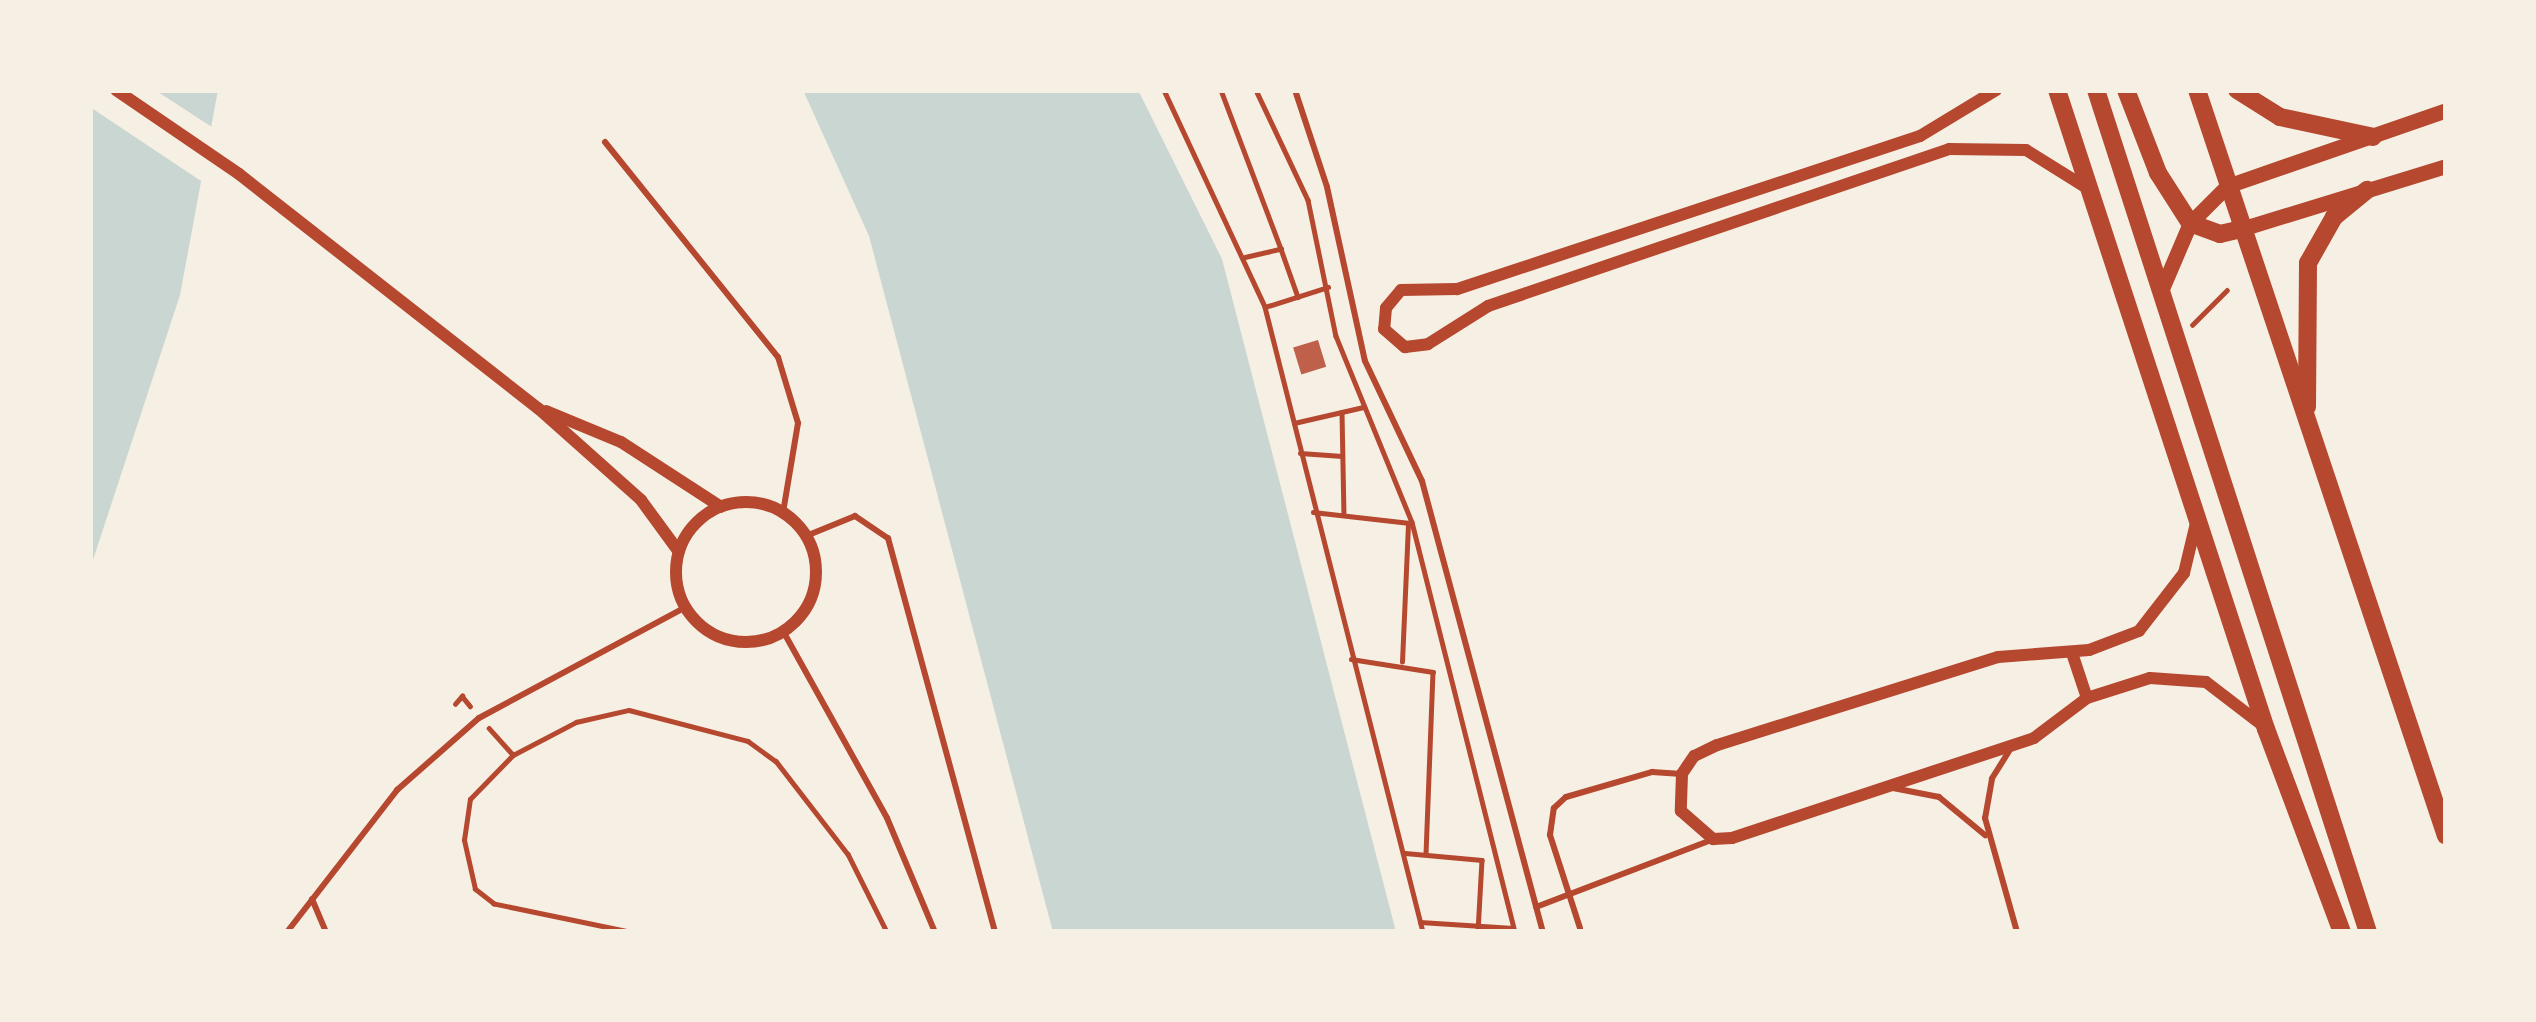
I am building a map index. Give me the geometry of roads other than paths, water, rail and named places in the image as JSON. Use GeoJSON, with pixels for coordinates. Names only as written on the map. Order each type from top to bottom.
{"type":"FeatureCollection","features":[{"type":"Feature","properties":{"kind":"main road"},"geometry":{"type":"LineString","coordinates":[[2057,90],[2266,729],[2342,932]]}},
{"type":"Feature","properties":{"kind":"main road"},"geometry":{"type":"LineString","coordinates":[[2096,90],[2159,299],[2368,932]]}},
{"type":"Feature","properties":{"kind":"main road"},"geometry":{"type":"LineString","coordinates":[[2126,90],[2158,173],[2190,223],[2220,234],[2241,229]]}},
{"type":"Feature","properties":{"kind":"main road"},"geometry":{"type":"LineString","coordinates":[[2197,90],[2446,836]]}},
{"type":"Feature","properties":{"kind":"main road"},"geometry":{"type":"LineString","coordinates":[[2237,90],[2280,117],[2373,137]]}},
{"type":"Feature","properties":{"kind":"main road"},"geometry":{"type":"LineString","coordinates":[[2306,418],[2308,263],[2335,217],[2366,190]]}},
{"type":"Feature","properties":{"kind":"street"},"geometry":{"type":"LineString","coordinates":[[116,90],[239,174],[539,409],[641,500],[680,552],[686,607],[708,630],[737,641],[784,631],[814,588],[806,536],[783,513],[753,502],[721,506],[695,524],[680,552]]}},
{"type":"Feature","properties":{"kind":"street"},"geometry":{"type":"LineString","coordinates":[[1996,90],[1953,122],[1876,151],[1457,289],[1401,290],[1386,308],[1384,329],[1405,347],[1428,344],[1489,306],[1949,149],[2026,150],[2088,189]]}},
{"type":"Feature","properties":{"kind":"street"},"geometry":{"type":"LineString","coordinates":[[2159,299],[2190,223],[2227,186],[2446,110]]}},
{"type":"Feature","properties":{"kind":"street"},"geometry":{"type":"LineString","coordinates":[[2241,229],[2446,166]]}},
{"type":"Feature","properties":{"kind":"street"},"geometry":{"type":"LineString","coordinates":[[539,409],[621,442],[721,506]]}},
{"type":"Feature","properties":{"kind":"street"},"geometry":{"type":"LineString","coordinates":[[2197,519],[2170,600],[2139,631],[2072,652],[1998,657],[1717,745],[1694,756],[1682,774],[1681,812],[1713,839],[2013,745],[2087,698],[2129,682],[2188,678],[2234,698],[2266,729]]}},
{"type":"Feature","properties":{"kind":"street"},"geometry":{"type":"LineString","coordinates":[[2072,652],[2087,698]]}},
{"type":"Feature","properties":{"kind":"lane"},"geometry":{"type":"LineString","coordinates":[[1294,90],[1379,393],[1422,481],[1543,932]]}},
{"type":"Feature","properties":{"kind":"lane"},"geometry":{"type":"LineString","coordinates":[[605,142],[778,357],[798,423],[783,513]]}},
{"type":"Feature","properties":{"kind":"lane"},"geometry":{"type":"LineString","coordinates":[[806,536],[855,516],[888,538],[995,932]]}},
{"type":"Feature","properties":{"kind":"lane"},"geometry":{"type":"LineString","coordinates":[[287,932],[398,790],[479,718],[686,607]]}},
{"type":"Feature","properties":{"kind":"lane"},"geometry":{"type":"LineString","coordinates":[[784,631],[887,818],[935,932]]}},
{"type":"Feature","properties":{"kind":"lane"},"geometry":{"type":"LineString","coordinates":[[2013,745],[1992,779],[1987,837],[2017,932]]}},
{"type":"Feature","properties":{"kind":"lane"},"geometry":{"type":"LineString","coordinates":[[1580,928],[1550,835],[1554,808],[1566,797],[1652,772],[1682,774]]}},
{"type":"Feature","properties":{"kind":"lane"},"geometry":{"type":"LineString","coordinates":[[1876,790],[1939,797],[1987,837]]}},
{"type":"Feature","properties":{"kind":"lane"},"geometry":{"type":"LineString","coordinates":[[1536,907],[1569,890],[1713,839]]}},
{"type":"Feature","properties":{"kind":"lane"},"geometry":{"type":"LineString","coordinates":[[312,899],[326,932]]}}]}
